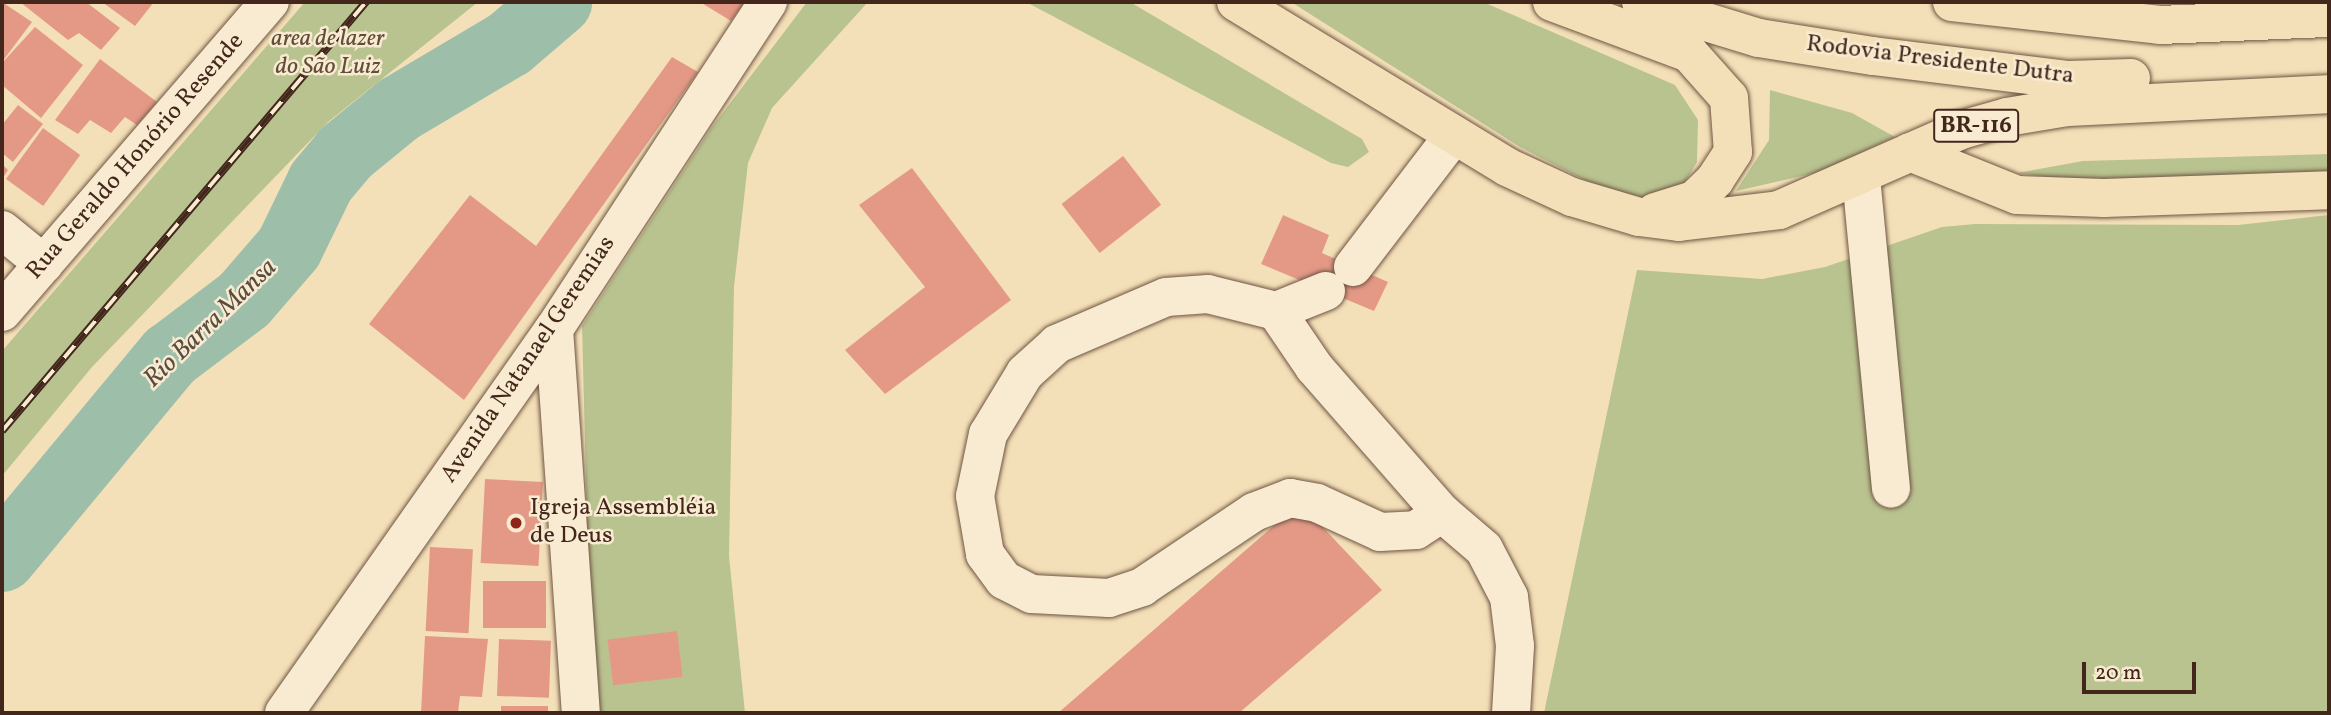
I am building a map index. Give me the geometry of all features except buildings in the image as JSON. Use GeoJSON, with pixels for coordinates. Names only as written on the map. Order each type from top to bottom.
{"type":"FeatureCollection","features":[{"type":"Feature","properties":{"kind":"main road"},"geometry":{"type":"LineString","coordinates":[[1236,2],[1454,135],[1572,197],[1639,217],[1694,200],[1715,180],[1733,152],[1729,98],[1689,53],[1552,2]]}},
{"type":"Feature","properties":{"kind":"main road","name":"Rodovia Presidente Dutra"},"geometry":{"type":"LineString","coordinates":[[1641,2],[1759,38],[2056,78],[2329,69]]}},
{"type":"Feature","properties":{"kind":"main road"},"geometry":{"type":"LineString","coordinates":[[1952,2],[2160,25],[2329,18]]}},
{"type":"Feature","properties":{"kind":"main road"},"geometry":{"type":"LineString","coordinates":[[2160,25],[2302,2]]}},
{"type":"Feature","properties":{"kind":"main road","name":"BR-116"},"geometry":{"type":"LineString","coordinates":[[1639,217],[1679,222],[1779,210],[1861,177],[1961,130],[2067,107],[2329,94]]}},
{"type":"Feature","properties":{"kind":"main road"},"geometry":{"type":"LineString","coordinates":[[1910,152],[2017,195],[2104,198],[2329,190]]}},
{"type":"Feature","properties":{"kind":"street","name":"Rua Geraldo Honório Resende"},"geometry":{"type":"LineString","coordinates":[[2,313],[270,2]]}},
{"type":"Feature","properties":{"kind":"street","name":"Avenida Natanael Geremias"},"geometry":{"type":"LineString","coordinates":[[284,713],[554,328],[768,2]]}},
{"type":"Feature","properties":{"kind":"street"},"geometry":{"type":"LineString","coordinates":[[1276,311],[1340,279],[1454,135]]}},
{"type":"Feature","properties":{"kind":"street"},"geometry":{"type":"LineString","coordinates":[[1861,177],[1891,489]]}},
{"type":"Feature","properties":{"kind":"street"},"geometry":{"type":"LineString","coordinates":[[2,230],[44,264]]}},
{"type":"Feature","properties":{"kind":"street"},"geometry":{"type":"LineString","coordinates":[[1442,513],[1416,530],[1380,532],[1317,503],[1290,498],[1254,512],[1142,587],[1109,598],[1032,594],[1004,580],[985,554],[977,525],[977,470],[988,433],[1025,373],[1071,334],[1166,297],[1222,296],[1276,311],[1314,367],[1442,513],[1484,549],[1508,597],[1516,646],[1511,713]]}},
{"type":"Feature","properties":{"kind":"street"},"geometry":{"type":"LineString","coordinates":[[554,328],[580,713]]}},
{"type":"Feature","properties":{"kind":"green space","name":"area de lazer do São Luiz"},"geometry":{"type":"Polygon","coordinates":[[[305,2],[478,2],[328,122],[92,367],[2,476],[2,351],[305,2]]]}},
{"type":"Feature","properties":{"kind":"green space"},"geometry":{"type":"Polygon","coordinates":[[[807,2],[868,2],[772,108],[748,163],[734,287],[729,556],[745,713],[592,713],[582,326],[712,127],[807,2]]]}},
{"type":"Feature","properties":{"kind":"green space"},"geometry":{"type":"Polygon","coordinates":[[[1026,2],[1130,2],[1362,139],[1369,152],[1348,167],[1331,163],[1026,2]]]}},
{"type":"Feature","properties":{"kind":"green space"},"geometry":{"type":"Polygon","coordinates":[[[1291,2],[1483,2],[1675,85],[1698,120],[1697,162],[1682,187],[1651,200],[1604,190],[1520,147],[1291,2]]]}},
{"type":"Feature","properties":{"kind":"green space"},"geometry":{"type":"Polygon","coordinates":[[[1770,90],[1852,113],[1895,137],[1819,172],[1736,191],[1769,140],[1770,90]]]}},
{"type":"Feature","properties":{"kind":"green space"},"geometry":{"type":"Polygon","coordinates":[[[2329,154],[2329,173],[2071,180],[2017,173],[2083,161],[2329,154]]]}},
{"type":"Feature","properties":{"kind":"green space"},"geometry":{"type":"Polygon","coordinates":[[[2329,215],[2329,713],[1544,713],[1637,270],[1762,279],[1825,267],[1942,227],[1975,224],[2238,225],[2329,215]]]}},
{"type":"Feature","properties":{"kind":"waterway","name":"Rio Barra Mansa"},"geometry":{"type":"LineString","coordinates":[[2,558],[170,356],[244,300],[289,248],[321,182],[345,153],[399,109],[509,44],[558,2]]}},
{"type":"Feature","properties":{"kind":"railway"},"geometry":{"type":"LineString","coordinates":[[2,431],[366,2]]}},
{"type":"Feature","properties":{"kind":"place","name":"Igreja Assembléia de Deus"},"geometry":{"type":"Point","coordinates":[516,523]}}]}
